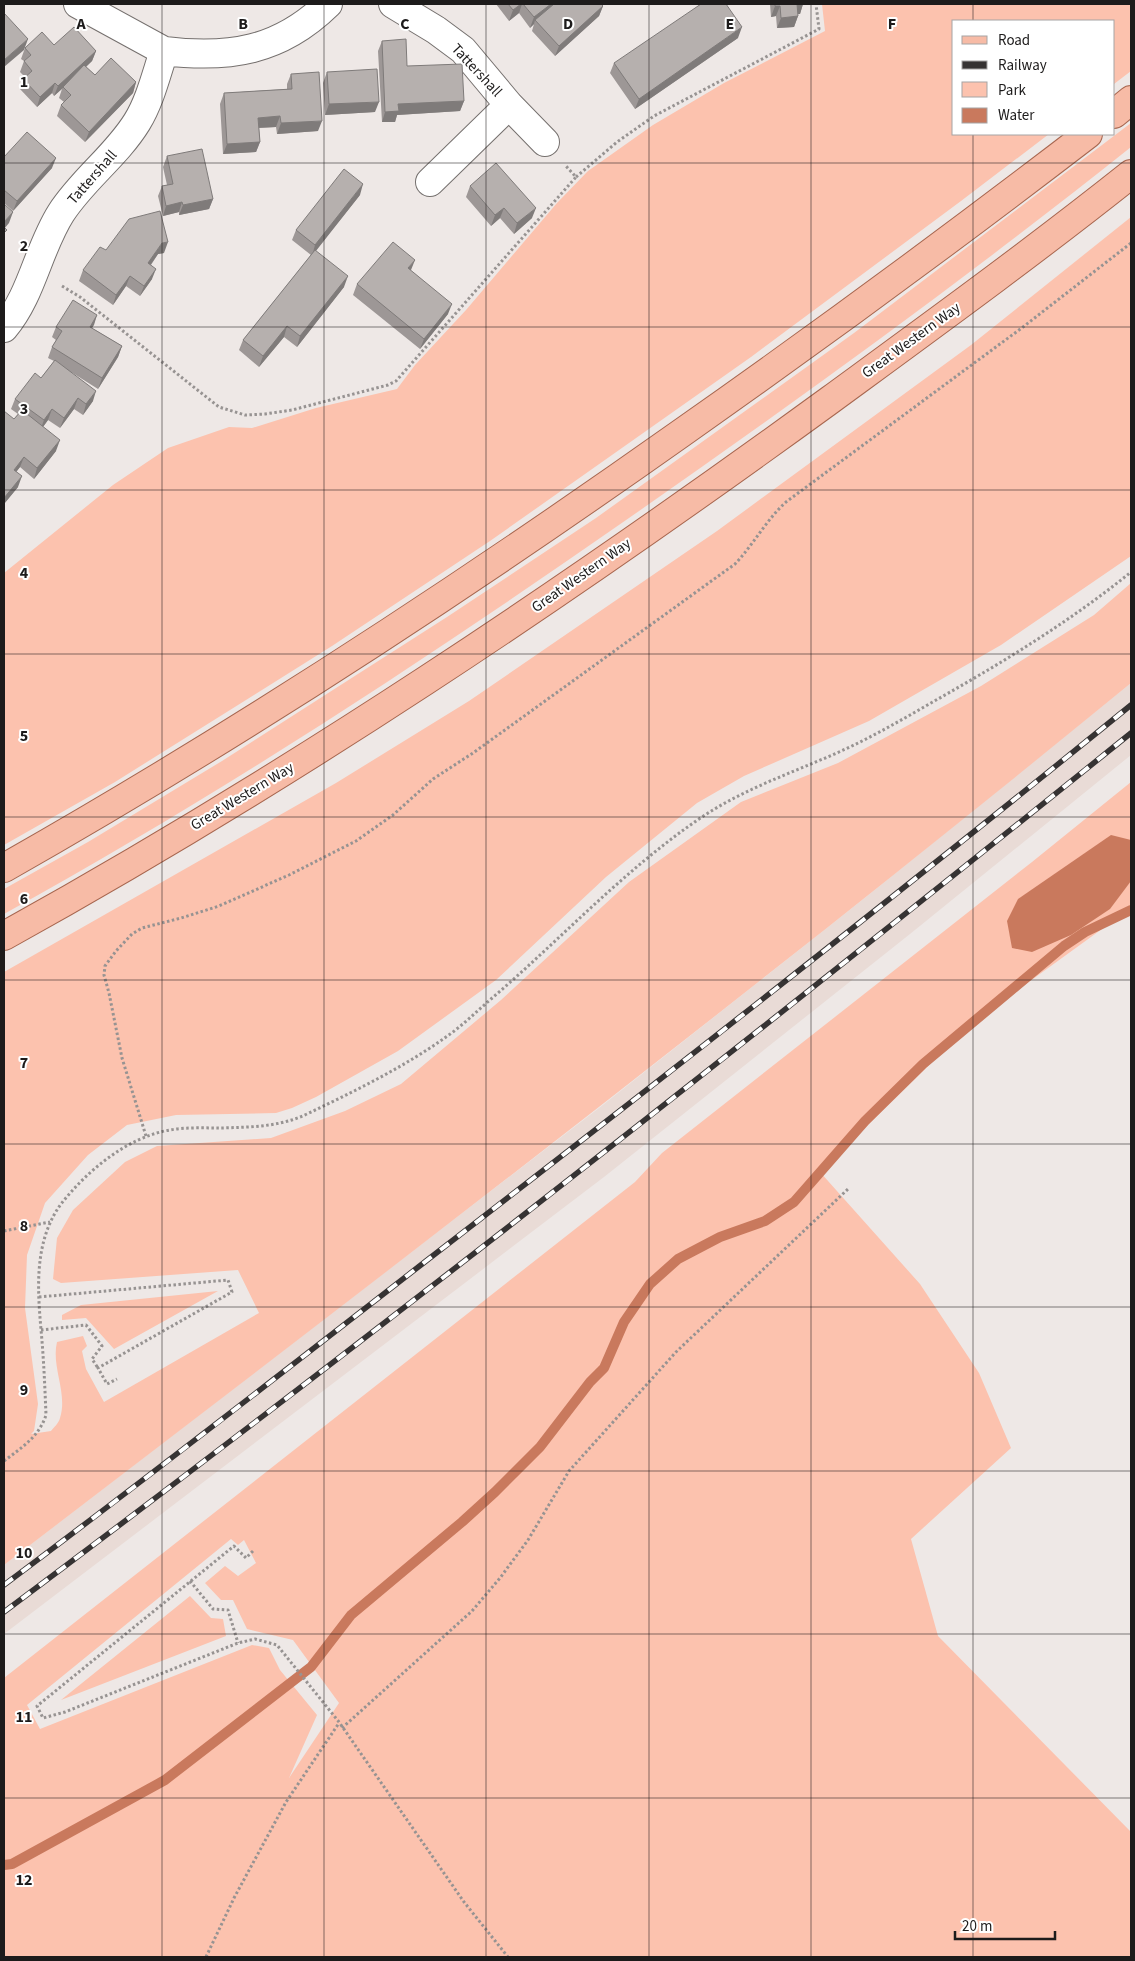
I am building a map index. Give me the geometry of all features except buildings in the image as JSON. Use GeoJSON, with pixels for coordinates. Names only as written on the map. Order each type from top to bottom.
{"type":"FeatureCollection","features":[{"type":"Feature","properties":{"kind":"main road"},"geometry":{"type":"LineString","coordinates":[[1115,113],[1131,100]]}},
{"type":"Feature","properties":{"kind":"main road"},"geometry":{"type":"LineString","coordinates":[[4,868],[205,751],[370,646],[534,537],[793,355],[1087,135]]}},
{"type":"Feature","properties":{"kind":"main road","name":"Great Western Way"},"geometry":{"type":"LineString","coordinates":[[4,936],[259,786],[460,658],[693,498],[1033,250],[1131,174]]}},
{"type":"Feature","properties":{"kind":"street"},"geometry":{"type":"LineString","coordinates":[[78,4],[164,51],[192,54],[225,54],[260,46],[292,33],[314,18],[328,4]]}},
{"type":"Feature","properties":{"kind":"street","name":"Tattershall"},"geometry":{"type":"LineString","coordinates":[[393,4],[436,30],[463,50],[509,105],[545,142]]}},
{"type":"Feature","properties":{"kind":"street","name":"Tattershall"},"geometry":{"type":"LineString","coordinates":[[4,328],[26,294],[61,213],[80,187],[100,168],[136,124],[145,109],[164,51]]}},
{"type":"Feature","properties":{"kind":"street","name":"Tattershall"},"geometry":{"type":"LineString","coordinates":[[430,182],[509,105]]}},
{"type":"Feature","properties":{"kind":"path"},"geometry":{"type":"LineString","coordinates":[[35,271],[80,297],[219,407],[245,415],[265,414],[292,410],[388,385],[396,381],[576,177],[617,142],[654,116],[819,29],[816,4]]}},
{"type":"Feature","properties":{"kind":"path"},"geometry":{"type":"LineString","coordinates":[[545,142],[576,177]]}},
{"type":"Feature","properties":{"kind":"path"},"geometry":{"type":"LineString","coordinates":[[146,1136],[122,1058],[104,975],[108,960],[132,934],[156,923],[181,918],[219,906],[289,875],[356,841],[375,829],[393,816],[443,771],[479,748],[735,564],[757,538],[775,512],[786,502],[1023,327],[1131,243]]}},
{"type":"Feature","properties":{"kind":"path"},"geometry":{"type":"LineString","coordinates":[[4,1461],[34,1438],[43,1425],[46,1415],[38,1272],[43,1243],[60,1206],[81,1182],[123,1148],[146,1136],[170,1130],[255,1126],[284,1122],[306,1115],[414,1058],[448,1036],[525,970],[586,912],[653,853],[700,818],[737,795],[853,745],[989,670],[1056,627],[1131,572]]}},
{"type":"Feature","properties":{"kind":"path"},"geometry":{"type":"LineString","coordinates":[[342,1728],[472,1611],[500,1578],[528,1540],[569,1471],[676,1352],[848,1189]]}},
{"type":"Feature","properties":{"kind":"path"},"geometry":{"type":"LineString","coordinates":[[4,1230],[51,1222]]}},
{"type":"Feature","properties":{"kind":"path"},"geometry":{"type":"LineString","coordinates":[[39,1298],[228,1280],[232,1292],[98,1368]]}},
{"type":"Feature","properties":{"kind":"path"},"geometry":{"type":"LineString","coordinates":[[41,1330],[86,1325],[102,1346],[92,1359],[107,1384],[117,1379]]}},
{"type":"Feature","properties":{"kind":"path"},"geometry":{"type":"LineString","coordinates":[[253,1551],[246,1558],[234,1546],[37,1706],[43,1718],[65,1712],[238,1643],[255,1639],[276,1645],[339,1722],[464,1902],[508,1957]]}},
{"type":"Feature","properties":{"kind":"path"},"geometry":{"type":"LineString","coordinates":[[190,1581],[213,1609],[228,1610],[238,1643]]}},
{"type":"Feature","properties":{"kind":"path"},"geometry":{"type":"LineString","coordinates":[[206,1957],[234,1898],[286,1802],[339,1722]]}},
{"type":"Feature","properties":{"kind":"shaded area"},"geometry":{"type":"Polygon","coordinates":[[[1131,683],[1131,755],[910,934],[604,1177],[4,1634],[4,1565],[599,1108],[866,897],[1131,683]]]}},
{"type":"Feature","properties":{"kind":"green space"},"geometry":{"type":"Polygon","coordinates":[[[822,4],[1131,4],[1131,71],[1115,83],[1115,20],[952,20],[952,135],[1048,135],[751,357],[490,541],[332,646],[115,782],[4,845],[4,573],[113,485],[168,448],[229,427],[252,428],[316,408],[397,389],[415,365],[466,310],[557,203],[588,171],[653,125],[724,83],[825,31],[822,4]]]}},
{"type":"Feature","properties":{"kind":"green space"},"geometry":{"type":"Polygon","coordinates":[[[1131,123],[1131,147],[946,290],[820,383],[693,473],[553,571],[322,724],[164,822],[4,914],[4,889],[88,842],[222,761],[447,617],[596,518],[854,333],[1131,123]]]}},
{"type":"Feature","properties":{"kind":"green space"},"geometry":{"type":"Polygon","coordinates":[[[1131,217],[1131,556],[1001,645],[869,721],[744,776],[697,803],[606,877],[496,980],[398,1051],[316,1097],[292,1108],[276,1113],[176,1115],[127,1125],[88,1155],[45,1203],[27,1255],[25,1308],[38,1404],[34,1431],[31,1434],[51,1431],[60,1418],[62,1399],[56,1361],[57,1342],[83,1336],[87,1346],[82,1351],[86,1369],[104,1402],[259,1313],[238,1270],[61,1283],[53,1279],[57,1238],[73,1210],[125,1162],[157,1146],[271,1138],[345,1111],[401,1084],[501,1000],[629,882],[741,802],[838,763],[981,686],[1094,615],[1131,583],[1131,683],[712,1018],[430,1238],[4,1565],[4,972],[336,783],[469,701],[717,531],[971,345],[1131,217]]]}},
{"type":"Feature","properties":{"kind":"green space"},"geometry":{"type":"Polygon","coordinates":[[[1131,782],[1131,908],[972,1023],[820,1172],[920,1284],[979,1373],[1011,1448],[911,1539],[938,1636],[1131,1832],[1131,1957],[4,1957],[4,1678],[635,1182],[662,1153],[1131,782]],[[231,1539],[27,1705],[40,1729],[252,1645],[269,1648],[280,1670],[317,1715],[289,1778],[339,1703],[293,1640],[247,1629],[233,1600],[221,1600],[205,1583],[225,1566],[238,1576],[256,1563],[244,1540],[238,1545],[231,1539]]]}},
{"type":"Feature","properties":{"kind":"green space"},"geometry":{"type":"Polygon","coordinates":[[[218,1291],[114,1349],[86,1318],[62,1320],[62,1315],[81,1305],[218,1291]]]}},
{"type":"Feature","properties":{"kind":"green space"},"geometry":{"type":"Polygon","coordinates":[[[190,1596],[211,1618],[223,1619],[226,1636],[61,1700],[190,1596]]]}},
{"type":"Feature","properties":{"kind":"water"},"geometry":{"type":"Polygon","coordinates":[[[1111,835],[1131,840],[1131,881],[1110,909],[1071,935],[1032,952],[1012,948],[1007,921],[1018,899],[1111,835]]]}},
{"type":"Feature","properties":{"kind":"waterway"},"geometry":{"type":"LineString","coordinates":[[4,1865],[12,1864],[165,1780],[311,1667],[351,1615],[462,1522],[540,1447],[590,1382],[604,1368],[624,1322],[650,1284],[678,1259],[720,1237],[765,1221],[794,1202],[865,1121],[923,1064],[1064,946],[1085,932],[1131,910]]}},
{"type":"Feature","properties":{"kind":"railway"},"geometry":{"type":"LineString","coordinates":[[4,1585],[216,1424],[692,1054],[868,916],[1131,705]]}},
{"type":"Feature","properties":{"kind":"railway"},"geometry":{"type":"LineString","coordinates":[[4,1612],[147,1505],[571,1178],[1131,733]]}}]}
